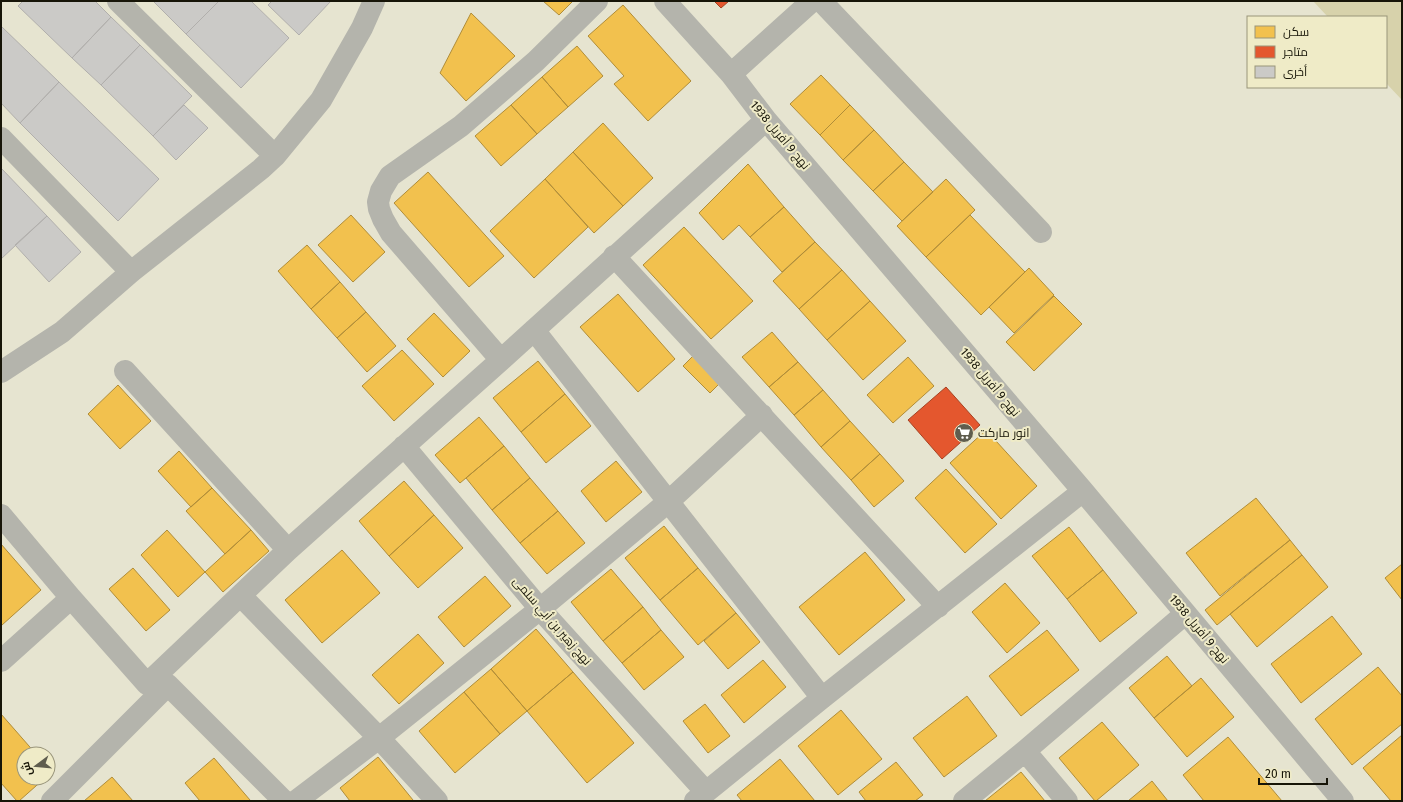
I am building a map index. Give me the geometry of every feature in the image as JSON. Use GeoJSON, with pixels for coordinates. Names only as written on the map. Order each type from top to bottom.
{"type":"FeatureCollection","features":[{"type":"Feature","properties":{"kind":"street"},"geometry":{"type":"LineString","coordinates":[[118,1],[275,156]]}},
{"type":"Feature","properties":{"kind":"street"},"geometry":{"type":"LineString","coordinates":[[1,372],[62,332],[131,272],[262,169],[275,156],[321,100],[362,28],[374,1]]}},
{"type":"Feature","properties":{"kind":"street"},"geometry":{"type":"LineString","coordinates":[[501,360],[391,233],[383,219],[378,202],[381,191],[390,176],[461,126],[536,61],[597,1]]}},
{"type":"Feature","properties":{"kind":"street","name":"نهج 9 أفريل 1938"},"geometry":{"type":"LineString","coordinates":[[665,1],[731,74],[766,120],[1083,491],[1343,801]]}},
{"type":"Feature","properties":{"kind":"street"},"geometry":{"type":"LineString","coordinates":[[731,74],[812,1]]}},
{"type":"Feature","properties":{"kind":"street"},"geometry":{"type":"LineString","coordinates":[[821,1],[1041,232]]}},
{"type":"Feature","properties":{"kind":"street"},"geometry":{"type":"LineString","coordinates":[[52,801],[240,596],[288,550],[766,120]]}},
{"type":"Feature","properties":{"kind":"street"},"geometry":{"type":"LineString","coordinates":[[1,138],[131,272]]}},
{"type":"Feature","properties":{"kind":"street"},"geometry":{"type":"LineString","coordinates":[[614,256],[938,607]]}},
{"type":"Feature","properties":{"kind":"street"},"geometry":{"type":"LineString","coordinates":[[534,330],[822,698]]}},
{"type":"Feature","properties":{"kind":"street"},"geometry":{"type":"LineString","coordinates":[[125,371],[288,550]]}},
{"type":"Feature","properties":{"kind":"street"},"geometry":{"type":"LineString","coordinates":[[296,801],[379,738],[540,609],[668,502],[762,415]]}},
{"type":"Feature","properties":{"kind":"street","name":"نهج زهير بن أبي سلمى"},"geometry":{"type":"LineString","coordinates":[[404,446],[540,609],[700,796]]}},
{"type":"Feature","properties":{"kind":"street"},"geometry":{"type":"LineString","coordinates":[[700,796],[1083,491]]}},
{"type":"Feature","properties":{"kind":"street"},"geometry":{"type":"LineString","coordinates":[[1,515],[71,598],[158,685],[284,801]]}},
{"type":"Feature","properties":{"kind":"street"},"geometry":{"type":"LineString","coordinates":[[240,596],[379,738],[437,801]]}},
{"type":"Feature","properties":{"kind":"street"},"geometry":{"type":"LineString","coordinates":[[1,661],[71,598]]}},
{"type":"Feature","properties":{"kind":"street"},"geometry":{"type":"LineString","coordinates":[[964,801],[1025,751],[1185,614]]}},
{"type":"Feature","properties":{"kind":"street"},"geometry":{"type":"LineString","coordinates":[[1025,751],[1067,801]]}},
{"type":"Feature","properties":{"kind":"shaded area"},"geometry":{"type":"Polygon","coordinates":[[[1313,1],[1402,1],[1402,100],[1387,84],[1387,16],[1327,16],[1313,1]]]}},
{"type":"Feature","properties":{"kind":"building: سكن"},"geometry":{"type":"Polygon","coordinates":[[[543,1],[573,1],[559,15],[543,1]]]}},
{"type":"Feature","properties":{"kind":"building: سكن"},"geometry":{"type":"Polygon","coordinates":[[[623,5],[691,81],[648,121],[614,84],[624,76],[588,36],[623,5]]]}},
{"type":"Feature","properties":{"kind":"building: سكن"},"geometry":{"type":"Polygon","coordinates":[[[471,13],[515,56],[466,101],[440,73],[471,13]]]}},
{"type":"Feature","properties":{"kind":"building: سكن"},"geometry":{"type":"Polygon","coordinates":[[[577,46],[603,76],[568,107],[542,77],[577,46]]]}},
{"type":"Feature","properties":{"kind":"building: سكن"},"geometry":{"type":"Polygon","coordinates":[[[821,75],[850,105],[820,135],[790,104],[821,75]]]}},
{"type":"Feature","properties":{"kind":"building: سكن"},"geometry":{"type":"Polygon","coordinates":[[[542,77],[568,107],[537,134],[511,105],[542,77]]]}},
{"type":"Feature","properties":{"kind":"building: سكن"},"geometry":{"type":"Polygon","coordinates":[[[511,105],[537,134],[501,166],[475,136],[511,105]]]}},
{"type":"Feature","properties":{"kind":"building: سكن"},"geometry":{"type":"Polygon","coordinates":[[[850,105],[874,130],[843,160],[820,135],[850,105]]]}},
{"type":"Feature","properties":{"kind":"building: سكن"},"geometry":{"type":"Polygon","coordinates":[[[603,123],[653,178],[623,206],[573,152],[603,123]]]}},
{"type":"Feature","properties":{"kind":"building: سكن"},"geometry":{"type":"Polygon","coordinates":[[[874,130],[904,162],[873,191],[843,160],[874,130]]]}},
{"type":"Feature","properties":{"kind":"building: سكن"},"geometry":{"type":"Polygon","coordinates":[[[573,152],[623,206],[594,233],[545,179],[573,152]]]}},
{"type":"Feature","properties":{"kind":"building: سكن"},"geometry":{"type":"Polygon","coordinates":[[[904,162],[933,192],[902,221],[873,191],[904,162]]]}},
{"type":"Feature","properties":{"kind":"building: سكن"},"geometry":{"type":"Polygon","coordinates":[[[748,164],[784,207],[750,237],[739,225],[723,240],[699,213],[748,164]]]}},
{"type":"Feature","properties":{"kind":"building: سكن"},"geometry":{"type":"Polygon","coordinates":[[[428,172],[504,256],[469,287],[394,203],[428,172]]]}},
{"type":"Feature","properties":{"kind":"building: سكن"},"geometry":{"type":"Polygon","coordinates":[[[545,179],[588,227],[534,278],[490,231],[545,179]]]}},
{"type":"Feature","properties":{"kind":"building: سكن"},"geometry":{"type":"Polygon","coordinates":[[[946,179],[975,210],[926,257],[897,226],[946,179]]]}},
{"type":"Feature","properties":{"kind":"building: سكن"},"geometry":{"type":"Polygon","coordinates":[[[784,207],[815,242],[782,272],[750,237],[784,207]]]}},
{"type":"Feature","properties":{"kind":"building: سكن"},"geometry":{"type":"Polygon","coordinates":[[[351,215],[385,252],[353,282],[318,245],[351,215]]]}},
{"type":"Feature","properties":{"kind":"building: سكن"},"geometry":{"type":"Polygon","coordinates":[[[970,215],[1025,272],[981,315],[926,257],[970,215]]]}},
{"type":"Feature","properties":{"kind":"building: سكن"},"geometry":{"type":"Polygon","coordinates":[[[684,227],[753,301],[711,339],[643,265],[684,227]]]}},
{"type":"Feature","properties":{"kind":"building: سكن"},"geometry":{"type":"Polygon","coordinates":[[[815,242],[842,270],[799,309],[773,281],[815,242]]]}},
{"type":"Feature","properties":{"kind":"building: سكن"},"geometry":{"type":"Polygon","coordinates":[[[307,245],[340,282],[311,309],[278,271],[307,245]]]}},
{"type":"Feature","properties":{"kind":"building: سكن"},"geometry":{"type":"Polygon","coordinates":[[[1029,268],[1054,295],[1014,333],[989,307],[1029,268]]]}},
{"type":"Feature","properties":{"kind":"building: سكن"},"geometry":{"type":"Polygon","coordinates":[[[842,270],[870,301],[827,340],[799,309],[842,270]]]}},
{"type":"Feature","properties":{"kind":"building: سكن"},"geometry":{"type":"Polygon","coordinates":[[[340,282],[366,312],[337,338],[311,309],[340,282]]]}},
{"type":"Feature","properties":{"kind":"building: سكن"},"geometry":{"type":"Polygon","coordinates":[[[618,294],[675,359],[638,392],[580,327],[618,294]]]}},
{"type":"Feature","properties":{"kind":"building: سكن"},"geometry":{"type":"Polygon","coordinates":[[[1054,296],[1082,324],[1034,371],[1006,342],[1054,296]]]}},
{"type":"Feature","properties":{"kind":"building: سكن"},"geometry":{"type":"Polygon","coordinates":[[[870,301],[906,341],[863,380],[827,340],[870,301]]]}},
{"type":"Feature","properties":{"kind":"building: سكن"},"geometry":{"type":"Polygon","coordinates":[[[366,312],[396,346],[367,372],[337,338],[366,312]]]}},
{"type":"Feature","properties":{"kind":"building: سكن"},"geometry":{"type":"Polygon","coordinates":[[[434,313],[470,351],[443,377],[407,339],[434,313]]]}},
{"type":"Feature","properties":{"kind":"building: سكن"},"geometry":{"type":"Polygon","coordinates":[[[772,332],[798,362],[769,387],[742,357],[772,332]]]}},
{"type":"Feature","properties":{"kind":"building: سكن"},"geometry":{"type":"Polygon","coordinates":[[[402,350],[434,384],[394,421],[362,386],[402,350]]]}},
{"type":"Feature","properties":{"kind":"building: سكن"},"geometry":{"type":"Polygon","coordinates":[[[695,354],[722,381],[710,393],[683,366],[695,354]]]}},
{"type":"Feature","properties":{"kind":"building: سكن"},"geometry":{"type":"Polygon","coordinates":[[[908,357],[934,386],[893,423],[867,395],[908,357]]]}},
{"type":"Feature","properties":{"kind":"building: سكن"},"geometry":{"type":"Polygon","coordinates":[[[538,361],[565,394],[521,432],[493,398],[538,361]]]}},
{"type":"Feature","properties":{"kind":"building: سكن"},"geometry":{"type":"Polygon","coordinates":[[[798,362],[823,390],[794,415],[769,387],[798,362]]]}},
{"type":"Feature","properties":{"kind":"building: سكن"},"geometry":{"type":"Polygon","coordinates":[[[118,385],[151,421],[120,449],[88,414],[118,385]]]}},
{"type":"Feature","properties":{"kind":"building: سكن"},"geometry":{"type":"Polygon","coordinates":[[[823,390],[850,421],[821,447],[794,415],[823,390]]]}},
{"type":"Feature","properties":{"kind":"building: سكن"},"geometry":{"type":"Polygon","coordinates":[[[565,394],[591,426],[546,463],[521,432],[565,394]]]}},
{"type":"Feature","properties":{"kind":"building: سكن"},"geometry":{"type":"Polygon","coordinates":[[[479,417],[504,446],[460,483],[435,455],[479,417]]]}},
{"type":"Feature","properties":{"kind":"building: سكن"},"geometry":{"type":"Polygon","coordinates":[[[850,421],[880,454],[851,480],[821,447],[850,421]]]}},
{"type":"Feature","properties":{"kind":"building: سكن"},"geometry":{"type":"Polygon","coordinates":[[[986,430],[1037,486],[1001,519],[950,463],[986,430]]]}},
{"type":"Feature","properties":{"kind":"building: سكن"},"geometry":{"type":"Polygon","coordinates":[[[504,446],[530,478],[492,510],[466,478],[504,446]]]}},
{"type":"Feature","properties":{"kind":"building: سكن"},"geometry":{"type":"Polygon","coordinates":[[[179,451],[212,488],[191,507],[158,471],[179,451]]]}},
{"type":"Feature","properties":{"kind":"building: سكن"},"geometry":{"type":"Polygon","coordinates":[[[880,454],[904,481],[874,507],[851,480],[880,454]]]}},
{"type":"Feature","properties":{"kind":"building: سكن"},"geometry":{"type":"Polygon","coordinates":[[[616,461],[642,492],[606,522],[581,491],[616,461]]]}},
{"type":"Feature","properties":{"kind":"building: سكن"},"geometry":{"type":"Polygon","coordinates":[[[946,469],[997,524],[965,553],[915,498],[946,469]]]}},
{"type":"Feature","properties":{"kind":"building: سكن"},"geometry":{"type":"Polygon","coordinates":[[[530,478],[558,511],[520,543],[492,510],[530,478]]]}},
{"type":"Feature","properties":{"kind":"building: سكن"},"geometry":{"type":"Polygon","coordinates":[[[404,481],[434,515],[389,556],[359,521],[404,481]]]}},
{"type":"Feature","properties":{"kind":"building: سكن"},"geometry":{"type":"Polygon","coordinates":[[[212,488],[251,530],[225,554],[186,511],[212,488]]]}},
{"type":"Feature","properties":{"kind":"building: سكن"},"geometry":{"type":"Polygon","coordinates":[[[1256,498],[1290,540],[1220,596],[1186,553],[1256,498]]]}},
{"type":"Feature","properties":{"kind":"building: سكن"},"geometry":{"type":"Polygon","coordinates":[[[558,511],[585,543],[547,574],[520,543],[558,511]]]}},
{"type":"Feature","properties":{"kind":"building: سكن"},"geometry":{"type":"Polygon","coordinates":[[[434,515],[463,548],[418,588],[389,556],[434,515]]]}},
{"type":"Feature","properties":{"kind":"building: سكن"},"geometry":{"type":"Polygon","coordinates":[[[664,526],[698,568],[660,600],[625,558],[664,526]]]}},
{"type":"Feature","properties":{"kind":"building: سكن"},"geometry":{"type":"Polygon","coordinates":[[[1069,527],[1103,570],[1067,599],[1032,556],[1069,527]]]}},
{"type":"Feature","properties":{"kind":"building: سكن"},"geometry":{"type":"Polygon","coordinates":[[[167,530],[205,572],[178,597],[141,555],[167,530]]]}},
{"type":"Feature","properties":{"kind":"building: سكن"},"geometry":{"type":"Polygon","coordinates":[[[251,530],[269,551],[223,592],[205,572],[251,530]]]}},
{"type":"Feature","properties":{"kind":"building: سكن"},"geometry":{"type":"Polygon","coordinates":[[[1290,540],[1302,555],[1217,625],[1205,610],[1290,540]]]}},
{"type":"Feature","properties":{"kind":"building: سكن"},"geometry":{"type":"Polygon","coordinates":[[[1,544],[41,590],[2,625],[1,624],[1,544]]]}},
{"type":"Feature","properties":{"kind":"building: سكن"},"geometry":{"type":"Polygon","coordinates":[[[342,550],[380,593],[322,643],[285,600],[342,550]]]}},
{"type":"Feature","properties":{"kind":"building: سكن"},"geometry":{"type":"Polygon","coordinates":[[[865,552],[905,600],[839,655],[799,607],[865,552]]]}},
{"type":"Feature","properties":{"kind":"building: سكن"},"geometry":{"type":"Polygon","coordinates":[[[1302,555],[1328,587],[1257,647],[1230,614],[1302,555]]]}},
{"type":"Feature","properties":{"kind":"building: سكن"},"geometry":{"type":"Polygon","coordinates":[[[1402,564],[1402,600],[1385,578],[1402,564]]]}},
{"type":"Feature","properties":{"kind":"building: سكن"},"geometry":{"type":"Polygon","coordinates":[[[133,568],[170,610],[146,631],[109,589],[133,568]]]}},
{"type":"Feature","properties":{"kind":"building: سكن"},"geometry":{"type":"Polygon","coordinates":[[[698,568],[736,613],[698,645],[660,600],[698,568]]]}},
{"type":"Feature","properties":{"kind":"building: سكن"},"geometry":{"type":"Polygon","coordinates":[[[611,569],[643,607],[603,641],[571,602],[611,569]]]}},
{"type":"Feature","properties":{"kind":"building: سكن"},"geometry":{"type":"Polygon","coordinates":[[[1103,570],[1137,613],[1100,642],[1067,599],[1103,570]]]}},
{"type":"Feature","properties":{"kind":"building: سكن"},"geometry":{"type":"Polygon","coordinates":[[[485,576],[511,606],[464,647],[438,617],[485,576]]]}},
{"type":"Feature","properties":{"kind":"building: سكن"},"geometry":{"type":"Polygon","coordinates":[[[1005,583],[1040,623],[1007,653],[972,612],[1005,583]]]}},
{"type":"Feature","properties":{"kind":"building: سكن"},"geometry":{"type":"Polygon","coordinates":[[[643,607],[661,630],[622,663],[603,641],[643,607]]]}},
{"type":"Feature","properties":{"kind":"building: سكن"},"geometry":{"type":"Polygon","coordinates":[[[736,613],[760,642],[728,669],[704,641],[736,613]]]}},
{"type":"Feature","properties":{"kind":"building: سكن"},"geometry":{"type":"Polygon","coordinates":[[[1332,616],[1362,654],[1301,703],[1271,664],[1332,616]]]}},
{"type":"Feature","properties":{"kind":"building: سكن"},"geometry":{"type":"Polygon","coordinates":[[[536,629],[573,672],[527,711],[491,669],[536,629]]]}},
{"type":"Feature","properties":{"kind":"building: سكن"},"geometry":{"type":"Polygon","coordinates":[[[661,630],[684,657],[644,690],[622,663],[661,630]]]}},
{"type":"Feature","properties":{"kind":"building: سكن"},"geometry":{"type":"Polygon","coordinates":[[[1047,630],[1079,670],[1021,716],[989,676],[1047,630]]]}},
{"type":"Feature","properties":{"kind":"building: سكن"},"geometry":{"type":"Polygon","coordinates":[[[418,634],[444,663],[399,704],[372,675],[418,634]]]}},
{"type":"Feature","properties":{"kind":"building: سكن"},"geometry":{"type":"Polygon","coordinates":[[[1167,656],[1192,686],[1154,718],[1129,688],[1167,656]]]}},
{"type":"Feature","properties":{"kind":"building: سكن"},"geometry":{"type":"Polygon","coordinates":[[[763,660],[786,687],[744,723],[721,695],[763,660]]]}},
{"type":"Feature","properties":{"kind":"building: سكن"},"geometry":{"type":"Polygon","coordinates":[[[1378,667],[1402,696],[1402,724],[1352,765],[1315,719],[1378,667]]]}},
{"type":"Feature","properties":{"kind":"building: سكن"},"geometry":{"type":"Polygon","coordinates":[[[491,669],[527,711],[500,734],[464,692],[491,669]]]}},
{"type":"Feature","properties":{"kind":"building: سكن"},"geometry":{"type":"Polygon","coordinates":[[[573,672],[634,743],[587,783],[527,711],[573,672]]]}},
{"type":"Feature","properties":{"kind":"building: سكن"},"geometry":{"type":"Polygon","coordinates":[[[1201,678],[1234,717],[1187,757],[1154,718],[1201,678]]]}},
{"type":"Feature","properties":{"kind":"building: سكن"},"geometry":{"type":"Polygon","coordinates":[[[464,692],[500,734],[455,773],[419,731],[464,692]]]}},
{"type":"Feature","properties":{"kind":"building: سكن"},"geometry":{"type":"Polygon","coordinates":[[[967,696],[997,736],[944,777],[913,738],[967,696]]]}},
{"type":"Feature","properties":{"kind":"building: سكن"},"geometry":{"type":"Polygon","coordinates":[[[705,704],[730,736],[708,753],[683,721],[705,704]]]}},
{"type":"Feature","properties":{"kind":"building: سكن"},"geometry":{"type":"Polygon","coordinates":[[[841,710],[882,759],[838,795],[798,746],[841,710]]]}},
{"type":"Feature","properties":{"kind":"building: سكن"},"geometry":{"type":"Polygon","coordinates":[[[1,714],[29,746],[16,746],[16,786],[36,786],[19,801],[17,801],[1,783],[1,714]]]}},
{"type":"Feature","properties":{"kind":"building: سكن"},"geometry":{"type":"Polygon","coordinates":[[[1102,722],[1139,765],[1095,801],[1059,758],[1102,722]]]}},
{"type":"Feature","properties":{"kind":"building: سكن"},"geometry":{"type":"Polygon","coordinates":[[[1402,735],[1402,801],[1391,801],[1363,768],[1402,735]]]}},
{"type":"Feature","properties":{"kind":"building: سكن"},"geometry":{"type":"Polygon","coordinates":[[[1228,737],[1282,801],[1204,801],[1183,775],[1228,737]]]}},
{"type":"Feature","properties":{"kind":"building: سكن"},"geometry":{"type":"Polygon","coordinates":[[[378,757],[413,800],[412,801],[350,801],[340,788],[378,757]]]}},
{"type":"Feature","properties":{"kind":"building: سكن"},"geometry":{"type":"Polygon","coordinates":[[[214,758],[250,800],[249,801],[200,801],[185,783],[214,758]]]}},
{"type":"Feature","properties":{"kind":"building: سكن"},"geometry":{"type":"Polygon","coordinates":[[[780,759],[815,801],[742,801],[737,795],[780,759]]]}},
{"type":"Feature","properties":{"kind":"building: سكن"},"geometry":{"type":"Polygon","coordinates":[[[896,762],[923,795],[915,801],[866,801],[859,792],[896,762]]]}},
{"type":"Feature","properties":{"kind":"building: سكن"},"geometry":{"type":"Polygon","coordinates":[[[1021,772],[1045,801],[985,801],[1021,772]]]}},
{"type":"Feature","properties":{"kind":"building: سكن"},"geometry":{"type":"Polygon","coordinates":[[[112,777],[133,801],[84,801],[112,777]]]}},
{"type":"Feature","properties":{"kind":"building: سكن"},"geometry":{"type":"Polygon","coordinates":[[[1152,781],[1168,801],[1128,801],[1152,781]]]}},
{"type":"Feature","properties":{"kind":"building: متاجر"},"geometry":{"type":"Polygon","coordinates":[[[714,1],[729,1],[721,8],[714,1]]]}},
{"type":"Feature","properties":{"kind":"building: متاجر"},"geometry":{"type":"Polygon","coordinates":[[[946,387],[980,425],[942,459],[908,420],[946,387]]]}},
{"type":"Feature","properties":{"kind":"building: أخرى"},"geometry":{"type":"Polygon","coordinates":[[[23,1],[95,1],[111,17],[72,58],[18,6],[23,1]]]}},
{"type":"Feature","properties":{"kind":"building: أخرى"},"geometry":{"type":"Polygon","coordinates":[[[153,1],[219,1],[186,34],[153,1]]]}},
{"type":"Feature","properties":{"kind":"building: أخرى"},"geometry":{"type":"Polygon","coordinates":[[[219,1],[251,1],[289,38],[241,88],[186,34],[219,1]]]}},
{"type":"Feature","properties":{"kind":"building: أخرى"},"geometry":{"type":"Polygon","coordinates":[[[272,1],[331,1],[299,35],[268,5],[272,1]]]}},
{"type":"Feature","properties":{"kind":"building: أخرى"},"geometry":{"type":"Polygon","coordinates":[[[111,17],[140,45],[101,85],[72,58],[111,17]]]}},
{"type":"Feature","properties":{"kind":"building: أخرى"},"geometry":{"type":"Polygon","coordinates":[[[2,27],[59,82],[20,123],[1,103],[2,27]]]}},
{"type":"Feature","properties":{"kind":"building: أخرى"},"geometry":{"type":"Polygon","coordinates":[[[140,45],[192,96],[153,136],[101,85],[140,45]]]}},
{"type":"Feature","properties":{"kind":"building: أخرى"},"geometry":{"type":"Polygon","coordinates":[[[59,82],[159,179],[118,221],[20,123],[59,82]]]}},
{"type":"Feature","properties":{"kind":"building: أخرى"},"geometry":{"type":"Polygon","coordinates":[[[184,105],[208,128],[176,160],[153,136],[184,105]]]}},
{"type":"Feature","properties":{"kind":"building: أخرى"},"geometry":{"type":"Polygon","coordinates":[[[1,168],[47,216],[1,259],[1,168]]]}},
{"type":"Feature","properties":{"kind":"building: أخرى"},"geometry":{"type":"Polygon","coordinates":[[[47,216],[81,252],[49,282],[15,245],[47,216]]]}},
{"type":"Feature","properties":{"kind":"place","name":"انور ماركت"},"geometry":{"type":"Point","coordinates":[964,433]}}]}
